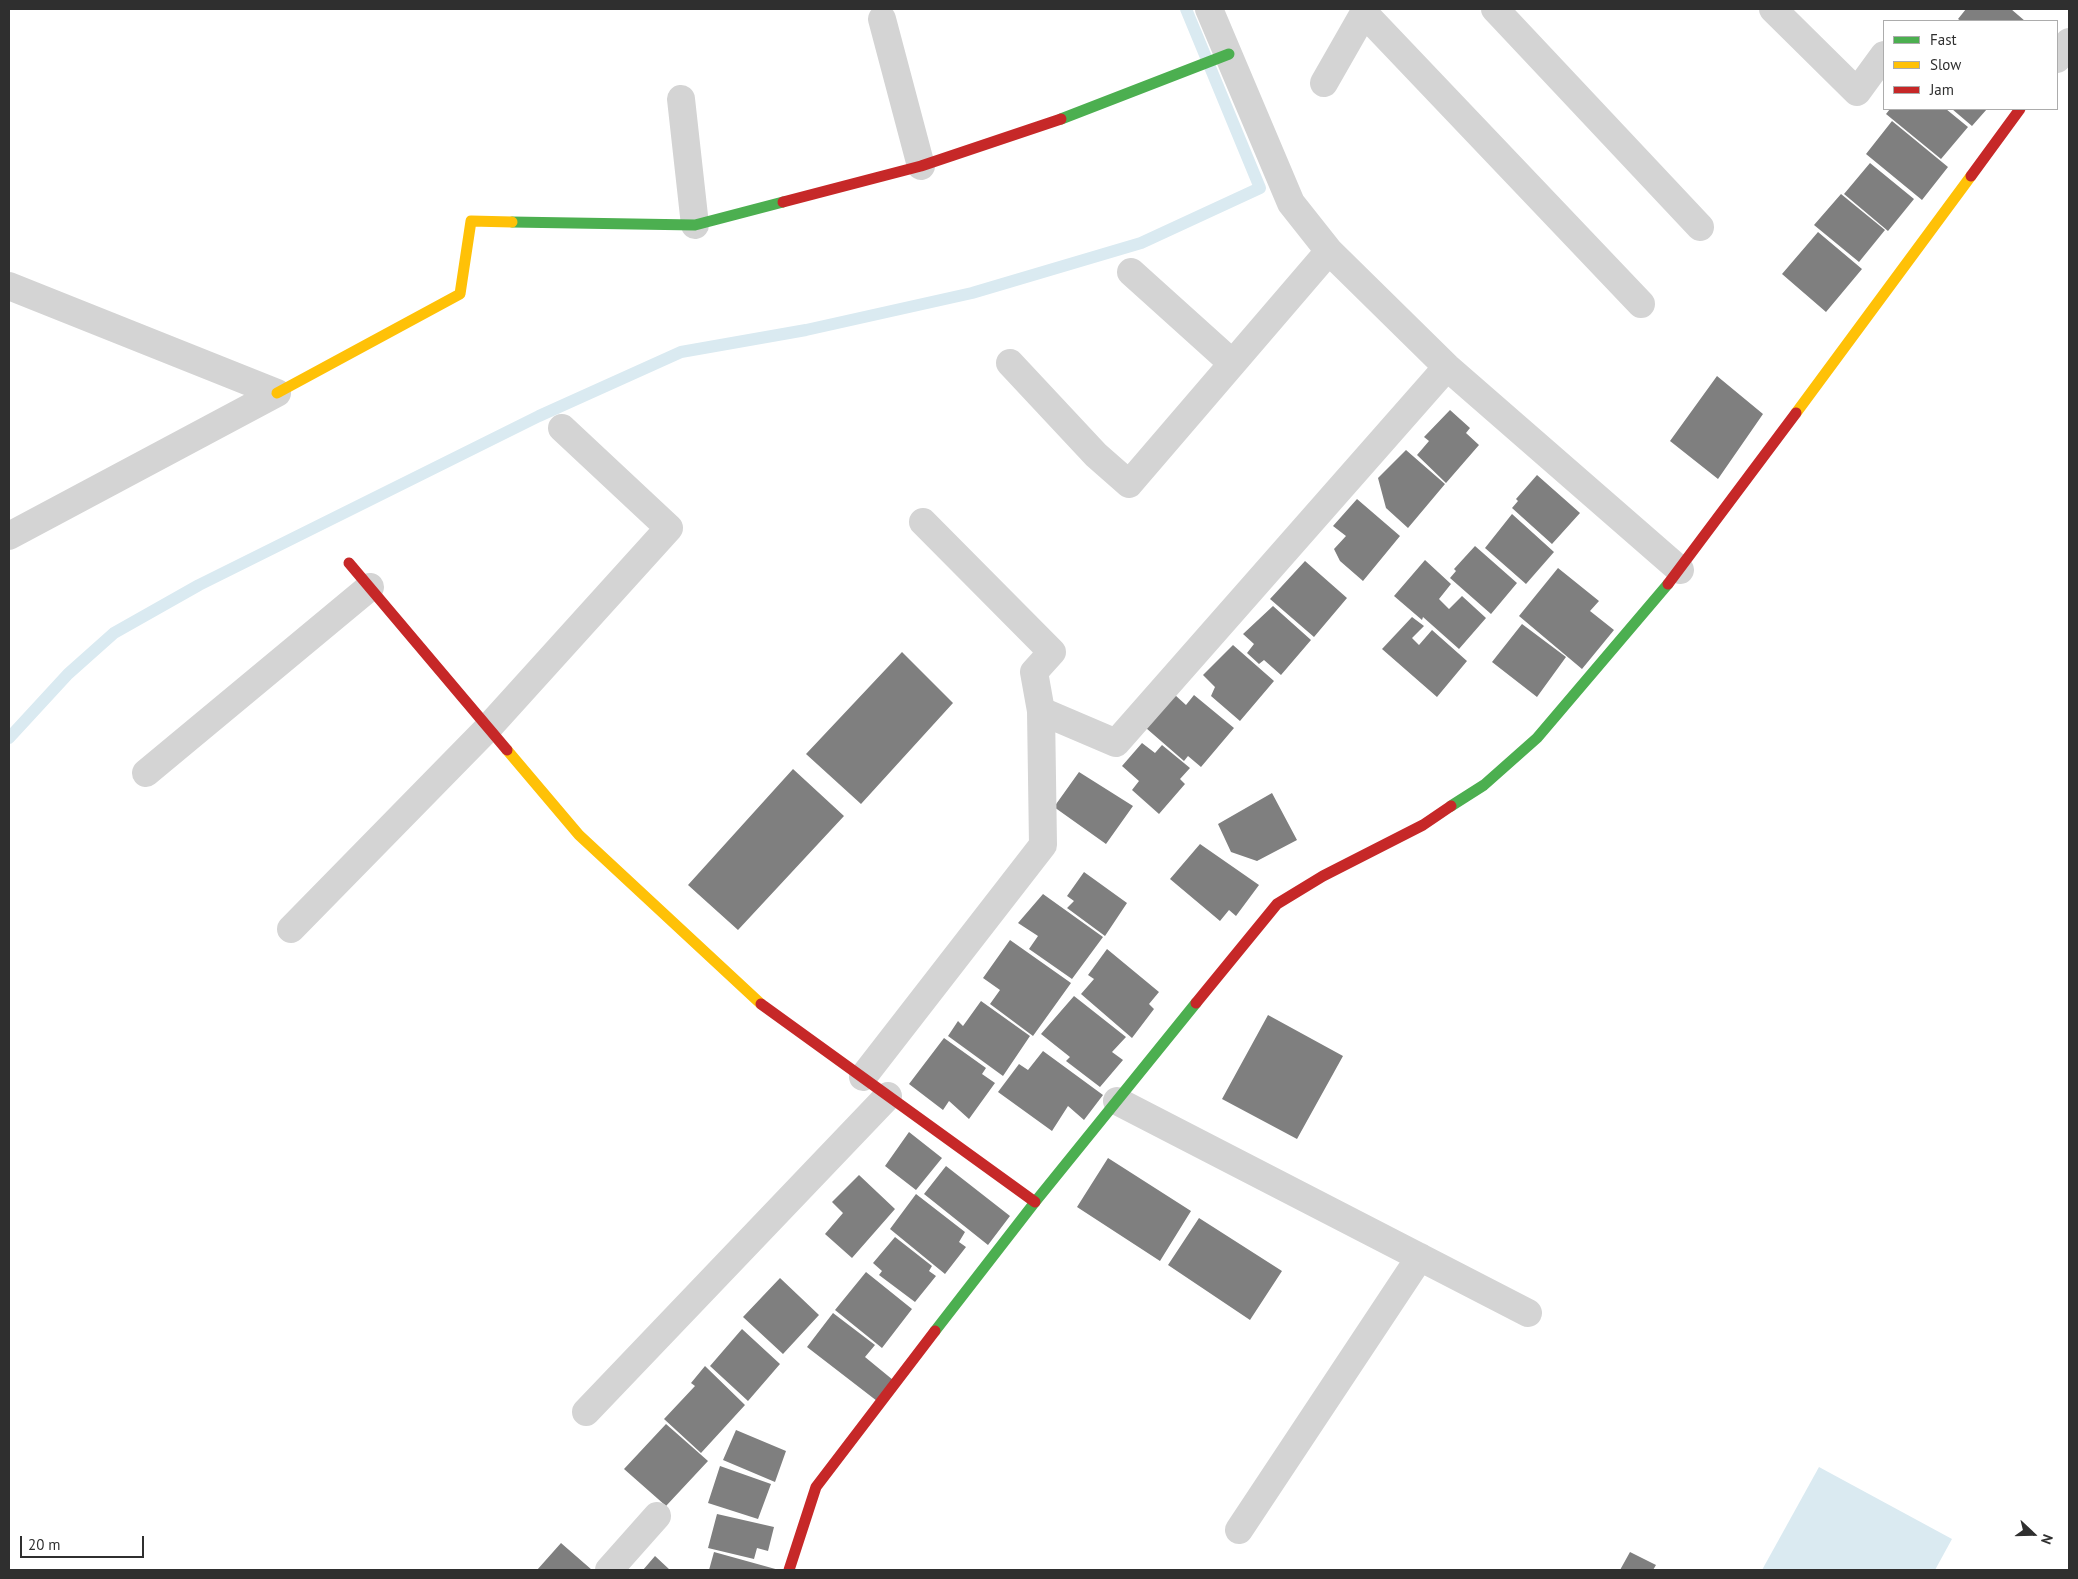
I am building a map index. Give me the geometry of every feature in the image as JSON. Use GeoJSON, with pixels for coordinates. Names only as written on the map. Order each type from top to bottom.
{"type":"FeatureCollection","features":[{"type":"Feature","properties":{"kind":"street"},"geometry":{"type":"LineString","coordinates":[[1209,9],[1224,55],[1291,203],[1329,250],[1447,367],[1680,570]]}},
{"type":"Feature","properties":{"kind":"street"},"geometry":{"type":"LineString","coordinates":[[1495,9],[1700,227]]}},
{"type":"Feature","properties":{"kind":"street"},"geometry":{"type":"LineString","coordinates":[[1773,9],[1857,92],[1883,56]]}},
{"type":"Feature","properties":{"kind":"street"},"geometry":{"type":"LineString","coordinates":[[1324,83],[1364,10],[1641,304]]}},
{"type":"Feature","properties":{"kind":"street"},"geometry":{"type":"LineString","coordinates":[[882,19],[921,166]]}},
{"type":"Feature","properties":{"kind":"street"},"geometry":{"type":"LineString","coordinates":[[2058,58],[2069,42]]}},
{"type":"Feature","properties":{"kind":"street"},"geometry":{"type":"LineString","coordinates":[[9,536],[460,294],[471,221],[695,225],[921,166],[1087,111],[1224,55]]}},
{"type":"Feature","properties":{"kind":"street"},"geometry":{"type":"LineString","coordinates":[[680,99],[695,225]]}},
{"type":"Feature","properties":{"kind":"street"},"geometry":{"type":"LineString","coordinates":[[789,1570],[816,1487],[1035,1202],[1277,904],[1323,876],[1423,825],[1484,785],[1537,738],[1680,570],[2019,110]]}},
{"type":"Feature","properties":{"kind":"street"},"geometry":{"type":"LineString","coordinates":[[1010,363],[1096,455],[1129,484],[1329,250]]}},
{"type":"Feature","properties":{"kind":"street"},"geometry":{"type":"LineString","coordinates":[[1132,272],[1232,363]]}},
{"type":"Feature","properties":{"kind":"street"},"geometry":{"type":"LineString","coordinates":[[9,286],[277,393]]}},
{"type":"Feature","properties":{"kind":"street"},"geometry":{"type":"LineString","coordinates":[[1041,711],[1116,743],[1447,367]]}},
{"type":"Feature","properties":{"kind":"street"},"geometry":{"type":"LineString","coordinates":[[291,929],[488,728],[669,528],[562,428]]}},
{"type":"Feature","properties":{"kind":"street"},"geometry":{"type":"LineString","coordinates":[[863,1077],[1043,845],[1041,711],[1034,672],[1052,652],[923,522]]}},
{"type":"Feature","properties":{"kind":"street"},"geometry":{"type":"LineString","coordinates":[[349,564],[580,835],[753,998],[1035,1202]]}},
{"type":"Feature","properties":{"kind":"street"},"geometry":{"type":"LineString","coordinates":[[146,773],[370,587]]}},
{"type":"Feature","properties":{"kind":"street"},"geometry":{"type":"LineString","coordinates":[[586,1412],[888,1096]]}},
{"type":"Feature","properties":{"kind":"street"},"geometry":{"type":"LineString","coordinates":[[1117,1101],[1528,1313]]}},
{"type":"Feature","properties":{"kind":"street"},"geometry":{"type":"LineString","coordinates":[[1239,1530],[1420,1257]]}},
{"type":"Feature","properties":{"kind":"street"},"geometry":{"type":"LineString","coordinates":[[609,1570],[657,1516]]}},
{"type":"Feature","properties":{"kind":"shaded area"},"geometry":{"type":"Polygon","coordinates":[[[1819,1467],[1952,1539],[1935,1570],[1762,1570],[1819,1467]]]}},
{"type":"Feature","properties":{"kind":"building"},"geometry":{"type":"Polygon","coordinates":[[[1966,9],[2011,9],[2024,20],[1960,20],[1958,19],[1966,9]]]}},
{"type":"Feature","properties":{"kind":"building"},"geometry":{"type":"Polygon","coordinates":[[[1889,110],[1947,110],[1968,127],[1941,159],[1886,114],[1889,110]]]}},
{"type":"Feature","properties":{"kind":"building"},"geometry":{"type":"Polygon","coordinates":[[[1953,110],[1986,110],[1972,126],[1953,110]]]}},
{"type":"Feature","properties":{"kind":"building"},"geometry":{"type":"Polygon","coordinates":[[[1892,121],[1948,167],[1922,200],[1866,154],[1892,121]]]}},
{"type":"Feature","properties":{"kind":"building"},"geometry":{"type":"Polygon","coordinates":[[[1870,163],[1914,199],[1888,231],[1844,194],[1870,163]]]}},
{"type":"Feature","properties":{"kind":"building"},"geometry":{"type":"Polygon","coordinates":[[[1841,194],[1885,230],[1859,262],[1814,225],[1841,194]]]}},
{"type":"Feature","properties":{"kind":"building"},"geometry":{"type":"Polygon","coordinates":[[[1818,232],[1862,269],[1826,312],[1782,274],[1818,232]]]}},
{"type":"Feature","properties":{"kind":"building"},"geometry":{"type":"Polygon","coordinates":[[[1717,376],[1763,414],[1718,479],[1670,441],[1717,376]]]}},
{"type":"Feature","properties":{"kind":"building"},"geometry":{"type":"Polygon","coordinates":[[[1450,410],[1470,428],[1466,433],[1479,445],[1446,483],[1417,455],[1429,441],[1424,437],[1450,410]]]}},
{"type":"Feature","properties":{"kind":"building"},"geometry":{"type":"Polygon","coordinates":[[[1406,450],[1445,484],[1408,528],[1386,508],[1378,478],[1406,450]]]}},
{"type":"Feature","properties":{"kind":"building"},"geometry":{"type":"Polygon","coordinates":[[[1537,475],[1580,513],[1552,544],[1512,508],[1518,501],[1516,499],[1537,475]]]}},
{"type":"Feature","properties":{"kind":"building"},"geometry":{"type":"Polygon","coordinates":[[[1357,499],[1400,536],[1363,581],[1340,561],[1334,549],[1346,536],[1333,526],[1357,499]]]}},
{"type":"Feature","properties":{"kind":"building"},"geometry":{"type":"Polygon","coordinates":[[[1512,514],[1554,552],[1526,584],[1485,548],[1512,514]]]}},
{"type":"Feature","properties":{"kind":"building"},"geometry":{"type":"Polygon","coordinates":[[[1475,546],[1517,583],[1491,614],[1450,578],[1456,571],[1454,569],[1475,546]]]}},
{"type":"Feature","properties":{"kind":"building"},"geometry":{"type":"Polygon","coordinates":[[[1425,560],[1451,584],[1439,599],[1449,609],[1462,596],[1486,618],[1459,649],[1423,617],[1422,620],[1394,596],[1425,560]]]}},
{"type":"Feature","properties":{"kind":"building"},"geometry":{"type":"Polygon","coordinates":[[[1305,561],[1347,598],[1314,637],[1270,599],[1305,561]]]}},
{"type":"Feature","properties":{"kind":"building"},"geometry":{"type":"Polygon","coordinates":[[[1558,568],[1599,601],[1590,611],[1614,630],[1582,669],[1519,616],[1558,568]]]}},
{"type":"Feature","properties":{"kind":"building"},"geometry":{"type":"Polygon","coordinates":[[[1273,606],[1311,640],[1281,675],[1264,660],[1259,664],[1247,653],[1254,644],[1243,634],[1273,606]]]}},
{"type":"Feature","properties":{"kind":"building"},"geometry":{"type":"Polygon","coordinates":[[[1412,617],[1424,626],[1412,638],[1419,645],[1432,630],[1467,661],[1437,697],[1382,649],[1412,617]]]}},
{"type":"Feature","properties":{"kind":"building"},"geometry":{"type":"Polygon","coordinates":[[[1522,624],[1566,657],[1537,697],[1492,662],[1522,624]]]}},
{"type":"Feature","properties":{"kind":"building"},"geometry":{"type":"Polygon","coordinates":[[[1233,645],[1274,681],[1240,721],[1211,696],[1215,687],[1203,675],[1233,645]]]}},
{"type":"Feature","properties":{"kind":"building"},"geometry":{"type":"Polygon","coordinates":[[[902,652],[953,703],[861,804],[806,754],[902,652]]]}},
{"type":"Feature","properties":{"kind":"building"},"geometry":{"type":"Polygon","coordinates":[[[1175,695],[1186,705],[1194,695],[1234,728],[1201,767],[1188,756],[1184,761],[1146,728],[1175,695]]]}},
{"type":"Feature","properties":{"kind":"building"},"geometry":{"type":"Polygon","coordinates":[[[1142,743],[1155,753],[1162,745],[1190,768],[1180,779],[1185,784],[1159,814],[1132,790],[1139,781],[1122,766],[1142,743]]]}},
{"type":"Feature","properties":{"kind":"building"},"geometry":{"type":"Polygon","coordinates":[[[793,769],[844,816],[738,930],[688,885],[793,769]]]}},
{"type":"Feature","properties":{"kind":"building"},"geometry":{"type":"Polygon","coordinates":[[[1079,772],[1133,806],[1106,844],[1054,807],[1079,772]]]}},
{"type":"Feature","properties":{"kind":"building"},"geometry":{"type":"Polygon","coordinates":[[[1272,793],[1297,840],[1257,861],[1231,852],[1218,824],[1272,793]]]}},
{"type":"Feature","properties":{"kind":"building"},"geometry":{"type":"Polygon","coordinates":[[[1200,844],[1259,885],[1236,916],[1229,910],[1220,921],[1170,879],[1200,844]]]}},
{"type":"Feature","properties":{"kind":"building"},"geometry":{"type":"Polygon","coordinates":[[[1084,872],[1127,903],[1105,936],[1067,908],[1074,901],[1067,896],[1084,872]]]}},
{"type":"Feature","properties":{"kind":"building"},"geometry":{"type":"Polygon","coordinates":[[[1043,894],[1103,937],[1072,979],[1029,949],[1038,936],[1018,923],[1043,894]]]}},
{"type":"Feature","properties":{"kind":"building"},"geometry":{"type":"Polygon","coordinates":[[[1010,940],[1071,983],[1033,1036],[990,1004],[1000,990],[983,978],[1010,940]]]}},
{"type":"Feature","properties":{"kind":"building"},"geometry":{"type":"Polygon","coordinates":[[[1107,949],[1159,992],[1149,1004],[1154,1009],[1132,1038],[1081,994],[1094,979],[1088,975],[1107,949]]]}},
{"type":"Feature","properties":{"kind":"building"},"geometry":{"type":"Polygon","coordinates":[[[1074,996],[1126,1037],[1112,1052],[1123,1060],[1100,1087],[1066,1061],[1070,1057],[1041,1034],[1074,996]]]}},
{"type":"Feature","properties":{"kind":"building"},"geometry":{"type":"Polygon","coordinates":[[[981,1001],[1030,1036],[1003,1076],[948,1036],[958,1021],[963,1026],[981,1001]]]}},
{"type":"Feature","properties":{"kind":"building"},"geometry":{"type":"Polygon","coordinates":[[[1268,1015],[1343,1056],[1297,1139],[1222,1099],[1268,1015]]]}},
{"type":"Feature","properties":{"kind":"building"},"geometry":{"type":"Polygon","coordinates":[[[944,1038],[986,1068],[982,1074],[995,1083],[969,1119],[949,1101],[943,1110],[909,1084],[944,1038]]]}},
{"type":"Feature","properties":{"kind":"building"},"geometry":{"type":"Polygon","coordinates":[[[1043,1051],[1103,1095],[1084,1120],[1068,1106],[1052,1131],[998,1092],[1019,1064],[1028,1070],[1043,1051]]]}},
{"type":"Feature","properties":{"kind":"building"},"geometry":{"type":"Polygon","coordinates":[[[909,1132],[942,1158],[916,1190],[885,1166],[909,1132]]]}},
{"type":"Feature","properties":{"kind":"building"},"geometry":{"type":"Polygon","coordinates":[[[1108,1158],[1191,1211],[1160,1261],[1077,1207],[1108,1158]]]}},
{"type":"Feature","properties":{"kind":"building"},"geometry":{"type":"Polygon","coordinates":[[[946,1166],[1010,1216],[988,1245],[924,1194],[946,1166]]]}},
{"type":"Feature","properties":{"kind":"building"},"geometry":{"type":"Polygon","coordinates":[[[859,1175],[895,1209],[852,1258],[825,1234],[843,1213],[832,1202],[859,1175]]]}},
{"type":"Feature","properties":{"kind":"building"},"geometry":{"type":"Polygon","coordinates":[[[916,1194],[965,1232],[959,1242],[966,1247],[945,1274],[890,1229],[916,1194]]]}},
{"type":"Feature","properties":{"kind":"building"},"geometry":{"type":"Polygon","coordinates":[[[1199,1218],[1282,1271],[1250,1320],[1168,1265],[1199,1218]]]}},
{"type":"Feature","properties":{"kind":"building"},"geometry":{"type":"Polygon","coordinates":[[[895,1237],[932,1266],[929,1271],[936,1276],[915,1302],[879,1275],[882,1271],[873,1263],[895,1237]]]}},
{"type":"Feature","properties":{"kind":"building"},"geometry":{"type":"Polygon","coordinates":[[[866,1272],[912,1309],[882,1348],[835,1310],[866,1272]]]}},
{"type":"Feature","properties":{"kind":"building"},"geometry":{"type":"Polygon","coordinates":[[[780,1278],[819,1315],[783,1354],[743,1317],[780,1278]]]}},
{"type":"Feature","properties":{"kind":"building"},"geometry":{"type":"Polygon","coordinates":[[[833,1313],[875,1345],[865,1357],[893,1380],[877,1401],[807,1347],[833,1313]]]}},
{"type":"Feature","properties":{"kind":"building"},"geometry":{"type":"Polygon","coordinates":[[[742,1329],[780,1364],[748,1401],[710,1366],[742,1329]]]}},
{"type":"Feature","properties":{"kind":"building"},"geometry":{"type":"Polygon","coordinates":[[[705,1366],[745,1405],[701,1453],[664,1419],[695,1386],[691,1383],[705,1366]]]}},
{"type":"Feature","properties":{"kind":"building"},"geometry":{"type":"Polygon","coordinates":[[[666,1424],[708,1461],[666,1506],[624,1469],[666,1424]]]}},
{"type":"Feature","properties":{"kind":"building"},"geometry":{"type":"Polygon","coordinates":[[[736,1430],[786,1451],[775,1482],[723,1460],[736,1430]]]}},
{"type":"Feature","properties":{"kind":"building"},"geometry":{"type":"Polygon","coordinates":[[[720,1466],[771,1484],[758,1519],[708,1503],[720,1466]]]}},
{"type":"Feature","properties":{"kind":"building"},"geometry":{"type":"Polygon","coordinates":[[[717,1514],[774,1527],[768,1551],[757,1548],[754,1559],[708,1548],[717,1514]]]}},
{"type":"Feature","properties":{"kind":"building"},"geometry":{"type":"Polygon","coordinates":[[[561,1543],[592,1570],[537,1570],[561,1543]]]}},
{"type":"Feature","properties":{"kind":"building"},"geometry":{"type":"Polygon","coordinates":[[[714,1552],[779,1570],[709,1570],[714,1552]]]}},
{"type":"Feature","properties":{"kind":"building"},"geometry":{"type":"Polygon","coordinates":[[[1630,1552],[1656,1565],[1653,1570],[1620,1570],[1630,1552]]]}},
{"type":"Feature","properties":{"kind":"building"},"geometry":{"type":"Polygon","coordinates":[[[655,1556],[670,1570],[643,1570],[655,1556]]]}},
{"type":"Feature","properties":{"kind":"waterway"},"geometry":{"type":"LineString","coordinates":[[9,738],[68,674],[114,633],[199,585],[539,416],[681,352],[806,330],[972,293],[1141,243],[1260,188],[1186,9]]}},
{"type":"Feature","properties":{"kind":"traffic: fast"},"geometry":{"type":"LineString","coordinates":[[1061,119],[1229,54]]}},
{"type":"Feature","properties":{"kind":"traffic: fast"},"geometry":{"type":"LineString","coordinates":[[512,222],[695,225],[783,202]]}},
{"type":"Feature","properties":{"kind":"traffic: fast"},"geometry":{"type":"LineString","coordinates":[[1451,806],[1484,785],[1537,738],[1668,584]]}},
{"type":"Feature","properties":{"kind":"traffic: fast"},"geometry":{"type":"LineString","coordinates":[[935,1331],[1035,1202],[1196,1003]]}},
{"type":"Feature","properties":{"kind":"traffic: slow"},"geometry":{"type":"LineString","coordinates":[[1796,413],[1971,176]]}},
{"type":"Feature","properties":{"kind":"traffic: slow"},"geometry":{"type":"LineString","coordinates":[[277,393],[460,294],[471,221],[512,222]]}},
{"type":"Feature","properties":{"kind":"traffic: slow"},"geometry":{"type":"LineString","coordinates":[[507,750],[579,835],[761,1004]]}},
{"type":"Feature","properties":{"kind":"traffic: jam"},"geometry":{"type":"LineString","coordinates":[[1971,176],[2019,110]]}},
{"type":"Feature","properties":{"kind":"traffic: jam"},"geometry":{"type":"LineString","coordinates":[[783,202],[921,166],[1061,119]]}},
{"type":"Feature","properties":{"kind":"traffic: jam"},"geometry":{"type":"LineString","coordinates":[[1668,584],[1796,413]]}},
{"type":"Feature","properties":{"kind":"traffic: jam"},"geometry":{"type":"LineString","coordinates":[[349,563],[507,750]]}},
{"type":"Feature","properties":{"kind":"traffic: jam"},"geometry":{"type":"LineString","coordinates":[[1196,1003],[1277,904],[1323,876],[1423,825],[1451,806]]}},
{"type":"Feature","properties":{"kind":"traffic: jam"},"geometry":{"type":"LineString","coordinates":[[761,1004],[1035,1202]]}},
{"type":"Feature","properties":{"kind":"traffic: jam"},"geometry":{"type":"LineString","coordinates":[[789,1570],[816,1487],[935,1331]]}}]}
